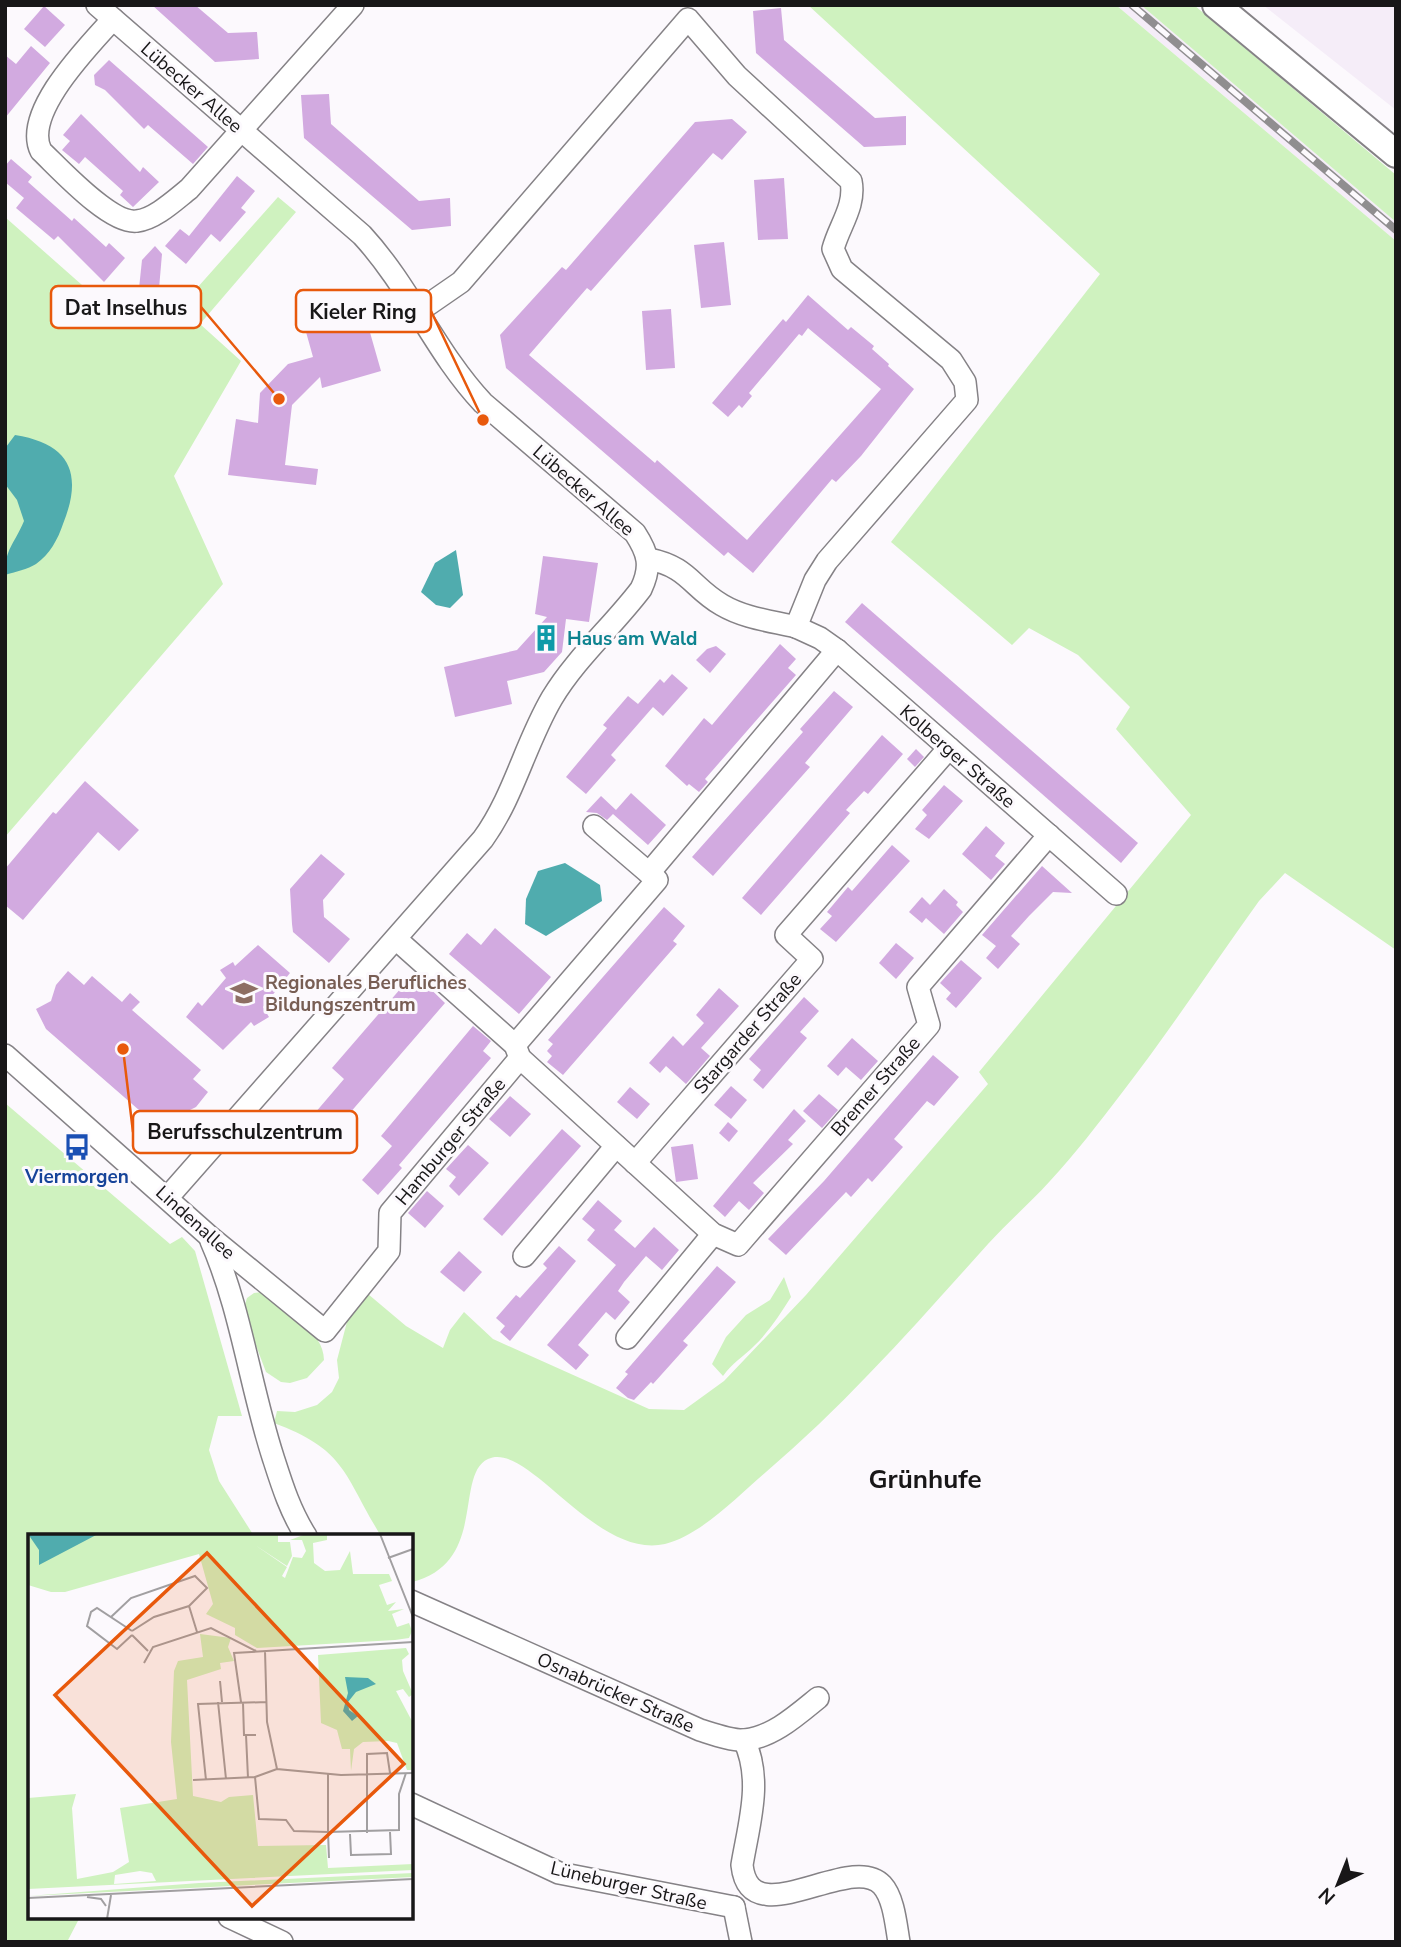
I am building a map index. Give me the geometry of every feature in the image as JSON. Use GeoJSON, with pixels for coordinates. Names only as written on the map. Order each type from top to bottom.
{"type":"FeatureCollection","features":[{"type":"Feature","properties":{"kind":"main road"},"geometry":{"type":"LineString","coordinates":[[1216,5],[1396,154]]}},
{"type":"Feature","properties":{"kind":"street"},"geometry":{"type":"LineString","coordinates":[[105,12],[62,78],[38,125],[34,139],[41,151],[115,217],[137,221],[165,208],[189,190],[353,5]]}},
{"type":"Feature","properties":{"kind":"street"},"geometry":{"type":"LineString","coordinates":[[419,311],[461,282],[688,10],[728,68],[851,181],[851,204],[838,228],[832,249],[842,269],[951,360],[965,382],[967,400],[827,561],[815,580],[796,627]]}},
{"type":"Feature","properties":{"kind":"street","name":"Lübecker Allee"},"geometry":{"type":"LineString","coordinates":[[105,12],[362,235],[387,262],[419,311],[440,350],[463,381],[483,403],[635,533],[649,559]]}},
{"type":"Feature","properties":{"kind":"street"},"geometry":{"type":"LineString","coordinates":[[168,1197],[396,939],[497,819],[544,712],[573,671],[641,589],[648,575],[649,559]]}},
{"type":"Feature","properties":{"kind":"street","name":"Kolberger Straße"},"geometry":{"type":"LineString","coordinates":[[649,559],[673,564],[719,603],[735,612],[796,627],[820,638],[837,650],[1115,894]]}},
{"type":"Feature","properties":{"kind":"street","name":"Hamburger Straße"},"geometry":{"type":"LineString","coordinates":[[325,1331],[389,1251],[390,1213],[657,880],[649,873],[837,650]]}},
{"type":"Feature","properties":{"kind":"street","name":"Stargarder Straße"},"geometry":{"type":"LineString","coordinates":[[635,1163],[812,959],[786,935],[949,748]]}},
{"type":"Feature","properties":{"kind":"street"},"geometry":{"type":"LineString","coordinates":[[594,827],[649,873]]}},
{"type":"Feature","properties":{"kind":"street","name":"Bremer Straße"},"geometry":{"type":"LineString","coordinates":[[713,1234],[737,1245],[929,1024],[918,987],[1049,835]]}},
{"type":"Feature","properties":{"kind":"street"},"geometry":{"type":"LineString","coordinates":[[396,939],[713,1234],[626,1338]]}},
{"type":"Feature","properties":{"kind":"street","name":"Lindenallee"},"geometry":{"type":"LineString","coordinates":[[5,1055],[168,1197],[208,1236],[325,1331]]}},
{"type":"Feature","properties":{"kind":"street"},"geometry":{"type":"LineString","coordinates":[[524,1256],[617,1146]]}},
{"type":"Feature","properties":{"kind":"street"},"geometry":{"type":"LineString","coordinates":[[208,1236],[228,1279],[248,1368],[285,1495],[305,1534]]}},
{"type":"Feature","properties":{"kind":"street","name":"Osnabrücker Straße"},"geometry":{"type":"LineString","coordinates":[[413,1607],[701,1730],[744,1740]]}},
{"type":"Feature","properties":{"kind":"street"},"geometry":{"type":"LineString","coordinates":[[818,1698],[774,1730],[744,1740],[752,1764],[755,1791],[742,1865],[743,1876],[752,1888],[771,1896],[857,1876],[877,1881],[889,1897],[900,1942]]}},
{"type":"Feature","properties":{"kind":"street","name":"Lüneburger Straße"},"geometry":{"type":"LineString","coordinates":[[413,1805],[559,1873],[734,1907]]}},
{"type":"Feature","properties":{"kind":"street"},"geometry":{"type":"LineString","coordinates":[[741,1942],[734,1907],[752,1888]]}},
{"type":"Feature","properties":{"kind":"street"},"geometry":{"type":"LineString","coordinates":[[233,1919],[282,1942]]}},
{"type":"Feature","properties":{"kind":"shaded area"},"geometry":{"type":"Polygon","coordinates":[[[1116,5],[1141,5],[1396,222],[1396,241],[1116,5]]]}},
{"type":"Feature","properties":{"kind":"shaded area"},"geometry":{"type":"Polygon","coordinates":[[[1263,5],[1396,5],[1396,110],[1263,5]]]}},
{"type":"Feature","properties":{"kind":"green space"},"geometry":{"type":"Polygon","coordinates":[[[808,5],[1116,5],[1396,241],[1396,950],[1285,873],[1259,901],[1139,1071],[1059,1171],[853,1390],[796,1446],[718,1514],[679,1539],[665,1544],[639,1544],[613,1535],[523,1467],[504,1458],[488,1459],[478,1468],[472,1482],[466,1519],[451,1557],[436,1572],[413,1582],[413,1534],[380,1534],[350,1481],[330,1455],[298,1433],[274,1423],[277,1411],[295,1412],[317,1405],[332,1392],[339,1378],[337,1360],[348,1318],[368,1294],[406,1326],[443,1348],[450,1330],[464,1312],[493,1339],[649,1409],[684,1410],[724,1381],[806,1295],[988,1084],[979,1072],[1191,815],[1116,729],[1130,707],[1078,655],[1029,628],[1012,645],[891,542],[1100,274],[808,5]]]}},
{"type":"Feature","properties":{"kind":"green space"},"geometry":{"type":"Polygon","coordinates":[[[1141,5],[1194,5],[1396,175],[1396,222],[1141,5]]]}},
{"type":"Feature","properties":{"kind":"green space"},"geometry":{"type":"Polygon","coordinates":[[[278,197],[296,212],[200,324],[241,361],[174,476],[223,584],[5,837],[5,217],[99,300],[181,306],[278,197]]]}},
{"type":"Feature","properties":{"kind":"green space"},"geometry":{"type":"Polygon","coordinates":[[[5,1103],[170,1244],[182,1237],[195,1251],[242,1416],[218,1416],[209,1450],[219,1481],[253,1534],[28,1534],[28,1919],[79,1919],[67,1942],[5,1942],[5,1103]]]}},
{"type":"Feature","properties":{"kind":"green space"},"geometry":{"type":"Polygon","coordinates":[[[784,1277],[791,1297],[765,1335],[723,1376],[712,1364],[726,1337],[746,1315],[770,1300],[784,1277]]]}},
{"type":"Feature","properties":{"kind":"green space"},"geometry":{"type":"Polygon","coordinates":[[[262,1292],[301,1322],[317,1339],[324,1360],[307,1378],[290,1383],[281,1382],[266,1372],[243,1311],[247,1298],[262,1292]]]}},
{"type":"Feature","properties":{"kind":"water"},"geometry":{"type":"Polygon","coordinates":[[[15,435],[34,439],[60,454],[68,464],[72,490],[61,530],[49,551],[33,566],[5,575],[8,552],[24,521],[17,500],[5,484],[6,447],[15,435]]]}},
{"type":"Feature","properties":{"kind":"water"},"geometry":{"type":"Polygon","coordinates":[[[456,550],[463,595],[450,608],[436,605],[421,592],[435,563],[456,550]]]}},
{"type":"Feature","properties":{"kind":"water"},"geometry":{"type":"Polygon","coordinates":[[[565,863],[600,885],[602,901],[546,936],[525,924],[526,899],[538,871],[565,863]]]}},
{"type":"Feature","properties":{"kind":"building"},"geometry":{"type":"Polygon","coordinates":[[[152,5],[195,5],[228,33],[257,32],[259,59],[215,62],[152,5]]]}},
{"type":"Feature","properties":{"kind":"building"},"geometry":{"type":"Polygon","coordinates":[[[44,6],[65,25],[45,47],[24,29],[44,6]]]}},
{"type":"Feature","properties":{"kind":"building"},"geometry":{"type":"Polygon","coordinates":[[[781,8],[784,40],[875,118],[906,116],[906,145],[864,147],[756,53],[753,11],[781,8]]]}},
{"type":"Feature","properties":{"kind":"building"},"geometry":{"type":"Polygon","coordinates":[[[31,46],[50,63],[5,118],[5,55],[16,64],[31,46]]]}},
{"type":"Feature","properties":{"kind":"building"},"geometry":{"type":"Polygon","coordinates":[[[109,60],[208,147],[193,164],[148,125],[144,129],[105,90],[95,85],[94,75],[109,60]]]}},
{"type":"Feature","properties":{"kind":"building"},"geometry":{"type":"Polygon","coordinates":[[[329,94],[331,124],[419,201],[450,198],[451,226],[412,230],[304,138],[301,95],[329,94]]]}},
{"type":"Feature","properties":{"kind":"building"},"geometry":{"type":"Polygon","coordinates":[[[81,114],[140,172],[143,167],[159,182],[133,207],[120,195],[123,191],[85,157],[79,164],[62,150],[70,141],[63,135],[81,114]]]}},
{"type":"Feature","properties":{"kind":"building"},"geometry":{"type":"Polygon","coordinates":[[[732,119],[747,132],[722,160],[713,153],[591,291],[587,288],[529,355],[655,463],[657,460],[747,540],[881,389],[808,328],[802,336],[799,334],[749,393],[752,396],[742,408],[739,405],[728,417],[712,403],[783,319],[786,322],[808,295],[848,330],[851,327],[874,346],[872,349],[914,389],[861,456],[836,482],[832,479],[753,573],[728,552],[724,556],[506,368],[500,335],[562,267],[566,270],[695,122],[732,119]]]}},
{"type":"Feature","properties":{"kind":"building"},"geometry":{"type":"Polygon","coordinates":[[[11,159],[32,177],[28,182],[72,221],[74,218],[106,247],[109,243],[125,258],[104,282],[58,236],[54,240],[16,208],[24,198],[5,182],[5,166],[11,159]]]}},
{"type":"Feature","properties":{"kind":"building"},"geometry":{"type":"Polygon","coordinates":[[[237,176],[255,191],[241,208],[246,212],[220,242],[211,234],[186,264],[165,246],[180,229],[189,236],[237,176]]]}},
{"type":"Feature","properties":{"kind":"building"},"geometry":{"type":"Polygon","coordinates":[[[784,178],[788,239],[758,240],[754,180],[784,178]]]}},
{"type":"Feature","properties":{"kind":"building"},"geometry":{"type":"Polygon","coordinates":[[[724,242],[731,305],[701,308],[694,245],[724,242]]]}},
{"type":"Feature","properties":{"kind":"building"},"geometry":{"type":"Polygon","coordinates":[[[155,246],[162,254],[158,300],[138,298],[142,260],[155,246]]]}},
{"type":"Feature","properties":{"kind":"building"},"geometry":{"type":"Polygon","coordinates":[[[671,309],[675,368],[646,370],[642,311],[671,309]]]}},
{"type":"Feature","properties":{"kind":"building"},"geometry":{"type":"Polygon","coordinates":[[[365,315],[381,371],[322,388],[320,377],[292,405],[285,465],[318,469],[316,485],[228,475],[236,419],[258,423],[260,393],[288,364],[313,357],[306,332],[365,315]]]}},
{"type":"Feature","properties":{"kind":"building","name":"Haus am Wald"},"geometry":{"type":"Polygon","coordinates":[[[543,556],[598,563],[589,622],[566,619],[562,652],[544,672],[507,681],[512,704],[455,717],[444,667],[517,650],[547,617],[535,614],[543,556]]]}},
{"type":"Feature","properties":{"kind":"building"},"geometry":{"type":"Polygon","coordinates":[[[862,603],[1138,843],[1121,863],[845,622],[862,603]]]}},
{"type":"Feature","properties":{"kind":"building"},"geometry":{"type":"Polygon","coordinates":[[[780,644],[796,659],[788,668],[796,675],[705,779],[708,782],[699,792],[689,784],[687,786],[665,766],[704,718],[712,725],[780,644]]]}},
{"type":"Feature","properties":{"kind":"building"},"geometry":{"type":"Polygon","coordinates":[[[716,646],[726,654],[710,673],[696,660],[707,649],[716,646]]]}},
{"type":"Feature","properties":{"kind":"building"},"geometry":{"type":"Polygon","coordinates":[[[672,674],[688,688],[663,716],[653,707],[611,755],[616,760],[586,794],[566,777],[607,728],[603,725],[628,696],[638,704],[660,679],[664,683],[672,674]]]}},
{"type":"Feature","properties":{"kind":"building"},"geometry":{"type":"Polygon","coordinates":[[[834,691],[853,707],[805,763],[810,767],[713,876],[692,857],[803,732],[800,729],[834,691]]]}},
{"type":"Feature","properties":{"kind":"building"},"geometry":{"type":"Polygon","coordinates":[[[882,735],[903,754],[868,794],[864,791],[846,810],[850,813],[761,915],[742,898],[882,735]]]}},
{"type":"Feature","properties":{"kind":"building"},"geometry":{"type":"Polygon","coordinates":[[[916,749],[924,757],[915,767],[907,759],[916,749]]]}},
{"type":"Feature","properties":{"kind":"building"},"geometry":{"type":"Polygon","coordinates":[[[85,781],[139,830],[119,851],[98,832],[23,920],[5,905],[5,869],[53,812],[56,814],[85,781]]]}},
{"type":"Feature","properties":{"kind":"building"},"geometry":{"type":"Polygon","coordinates":[[[944,785],[963,801],[929,839],[915,829],[927,815],[922,810],[944,785]]]}},
{"type":"Feature","properties":{"kind":"building"},"geometry":{"type":"Polygon","coordinates":[[[631,793],[666,825],[648,845],[613,814],[607,820],[597,813],[586,812],[601,796],[616,810],[631,793]]]}},
{"type":"Feature","properties":{"kind":"building"},"geometry":{"type":"Polygon","coordinates":[[[986,826],[1005,843],[995,856],[1005,864],[991,880],[962,854],[986,826]]]}},
{"type":"Feature","properties":{"kind":"building"},"geometry":{"type":"Polygon","coordinates":[[[892,845],[910,861],[836,942],[820,929],[832,916],[827,912],[848,887],[852,891],[892,845]]]}},
{"type":"Feature","properties":{"kind":"building"},"geometry":{"type":"Polygon","coordinates":[[[321,854],[345,874],[323,900],[324,917],[350,939],[329,963],[293,932],[292,924],[290,889],[321,854]]]}},
{"type":"Feature","properties":{"kind":"building"},"geometry":{"type":"Polygon","coordinates":[[[1042,866],[1072,893],[1053,892],[1029,916],[1011,936],[1020,944],[998,969],[986,958],[996,946],[982,935],[1042,866]]]}},
{"type":"Feature","properties":{"kind":"building"},"geometry":{"type":"Polygon","coordinates":[[[944,889],[958,902],[956,905],[963,912],[944,934],[926,918],[922,923],[909,912],[922,897],[930,905],[944,889]]]}},
{"type":"Feature","properties":{"kind":"building"},"geometry":{"type":"Polygon","coordinates":[[[664,907],[685,926],[673,941],[677,944],[563,1075],[547,1062],[552,1056],[547,1051],[553,1044],[548,1040],[664,907]]]}},
{"type":"Feature","properties":{"kind":"building"},"geometry":{"type":"Polygon","coordinates":[[[495,928],[551,977],[519,1014],[449,954],[467,933],[481,945],[495,928]]]}},
{"type":"Feature","properties":{"kind":"building"},"geometry":{"type":"Polygon","coordinates":[[[896,943],[914,958],[896,979],[879,963],[896,943]]]}},
{"type":"Feature","properties":{"kind":"building","name":"Regionales Berufliches Bildungszentrum"},"geometry":{"type":"Polygon","coordinates":[[[258,945],[290,973],[263,1007],[269,1017],[254,1026],[251,1022],[223,1050],[186,1017],[198,1002],[202,1006],[226,978],[220,970],[233,962],[235,966],[258,945]]]}},
{"type":"Feature","properties":{"kind":"building"},"geometry":{"type":"Polygon","coordinates":[[[961,960],[982,978],[956,1008],[946,999],[951,993],[940,983],[961,960]]]}},
{"type":"Feature","properties":{"kind":"building"},"geometry":{"type":"Polygon","coordinates":[[[68,971],[84,985],[92,976],[122,1002],[130,993],[140,1002],[132,1010],[201,1070],[193,1079],[208,1092],[196,1107],[182,1114],[177,1130],[155,1124],[46,1029],[36,1009],[51,1001],[56,985],[68,971]]]}},
{"type":"Feature","properties":{"kind":"building"},"geometry":{"type":"Polygon","coordinates":[[[414,973],[445,1003],[323,1144],[303,1127],[344,1079],[332,1068],[414,973]]]}},
{"type":"Feature","properties":{"kind":"building"},"geometry":{"type":"Polygon","coordinates":[[[719,988],[739,1006],[701,1048],[710,1056],[686,1084],[666,1066],[660,1073],[649,1063],[673,1036],[683,1046],[704,1023],[696,1015],[719,988]]]}},
{"type":"Feature","properties":{"kind":"building"},"geometry":{"type":"Polygon","coordinates":[[[804,997],[819,1011],[800,1032],[807,1038],[763,1089],[753,1080],[761,1070],[749,1059],[804,997]]]}},
{"type":"Feature","properties":{"kind":"building"},"geometry":{"type":"Polygon","coordinates":[[[473,1026],[491,1041],[483,1051],[491,1058],[399,1165],[402,1168],[378,1195],[362,1180],[392,1146],[381,1136],[473,1026]]]}},
{"type":"Feature","properties":{"kind":"building"},"geometry":{"type":"Polygon","coordinates":[[[852,1038],[878,1061],[861,1080],[846,1067],[838,1076],[827,1066],[852,1038]]]}},
{"type":"Feature","properties":{"kind":"building"},"geometry":{"type":"Polygon","coordinates":[[[933,1055],[959,1077],[934,1106],[927,1101],[894,1139],[903,1147],[872,1182],[868,1178],[851,1197],[846,1192],[786,1255],[768,1239],[824,1181],[933,1055]]]}},
{"type":"Feature","properties":{"kind":"building"},"geometry":{"type":"Polygon","coordinates":[[[731,1086],[747,1100],[731,1119],[714,1105],[731,1086]]]}},
{"type":"Feature","properties":{"kind":"building"},"geometry":{"type":"Polygon","coordinates":[[[630,1087],[650,1104],[637,1119],[617,1102],[630,1087]]]}},
{"type":"Feature","properties":{"kind":"building"},"geometry":{"type":"Polygon","coordinates":[[[819,1094],[838,1110],[822,1128],[803,1111],[819,1094]]]}},
{"type":"Feature","properties":{"kind":"building"},"geometry":{"type":"Polygon","coordinates":[[[510,1096],[531,1114],[510,1137],[489,1119],[510,1096]]]}},
{"type":"Feature","properties":{"kind":"building"},"geometry":{"type":"Polygon","coordinates":[[[794,1109],[806,1121],[788,1140],[793,1144],[753,1183],[764,1193],[749,1210],[739,1201],[725,1217],[713,1206],[794,1109]]]}},
{"type":"Feature","properties":{"kind":"building"},"geometry":{"type":"Polygon","coordinates":[[[728,1122],[738,1131],[729,1142],[719,1133],[728,1122]]]}},
{"type":"Feature","properties":{"kind":"building"},"geometry":{"type":"Polygon","coordinates":[[[562,1129],[581,1146],[502,1236],[483,1219],[562,1129]]]}},
{"type":"Feature","properties":{"kind":"building"},"geometry":{"type":"Polygon","coordinates":[[[693,1144],[698,1179],[676,1182],[671,1147],[693,1144]]]}},
{"type":"Feature","properties":{"kind":"building"},"geometry":{"type":"Polygon","coordinates":[[[468,1145],[489,1163],[459,1196],[449,1186],[456,1177],[446,1169],[468,1145]]]}},
{"type":"Feature","properties":{"kind":"building"},"geometry":{"type":"Polygon","coordinates":[[[427,1191],[444,1206],[425,1228],[408,1213],[427,1191]]]}},
{"type":"Feature","properties":{"kind":"building"},"geometry":{"type":"Polygon","coordinates":[[[598,1200],[622,1221],[614,1230],[635,1248],[654,1227],[679,1250],[662,1270],[646,1256],[618,1291],[630,1302],[615,1320],[606,1312],[578,1345],[589,1355],[576,1370],[547,1345],[616,1265],[587,1240],[595,1230],[582,1219],[598,1200]]]}},
{"type":"Feature","properties":{"kind":"building"},"geometry":{"type":"Polygon","coordinates":[[[559,1246],[576,1261],[510,1341],[500,1332],[505,1326],[496,1318],[516,1295],[520,1298],[547,1268],[543,1264],[559,1246]]]}},
{"type":"Feature","properties":{"kind":"building"},"geometry":{"type":"Polygon","coordinates":[[[459,1251],[482,1272],[464,1292],[440,1272],[459,1251]]]}},
{"type":"Feature","properties":{"kind":"building"},"geometry":{"type":"Polygon","coordinates":[[[717,1266],[736,1282],[683,1341],[688,1345],[653,1384],[651,1382],[634,1400],[628,1398],[616,1388],[628,1374],[625,1372],[717,1266]]]}},
{"type":"Feature","properties":{"kind":"railway"},"geometry":{"type":"LineString","coordinates":[[1132,5],[1396,230]]}},
{"type":"Feature","properties":{"kind":"place","name":"Dat Inselhus"},"geometry":{"type":"Point","coordinates":[279,399]}},
{"type":"Feature","properties":{"kind":"place","name":"Kieler Ring"},"geometry":{"type":"Point","coordinates":[483,420]}},
{"type":"Feature","properties":{"kind":"place","name":"Haus am Wald"},"geometry":{"type":"Point","coordinates":[546,638]}},
{"type":"Feature","properties":{"kind":"place","name":"Regionales Berufliches Bildungszentrum"},"geometry":{"type":"Point","coordinates":[244,993]}},
{"type":"Feature","properties":{"kind":"place","name":"Berufsschulzentrum"},"geometry":{"type":"Point","coordinates":[123,1049]}},
{"type":"Feature","properties":{"kind":"place","name":"Viermorgen"},"geometry":{"type":"Point","coordinates":[77,1147]}},
{"type":"Feature","properties":{"kind":"district","name":"Grünhufe"},"geometry":{"type":"Point","coordinates":[925,1479]}}]}
